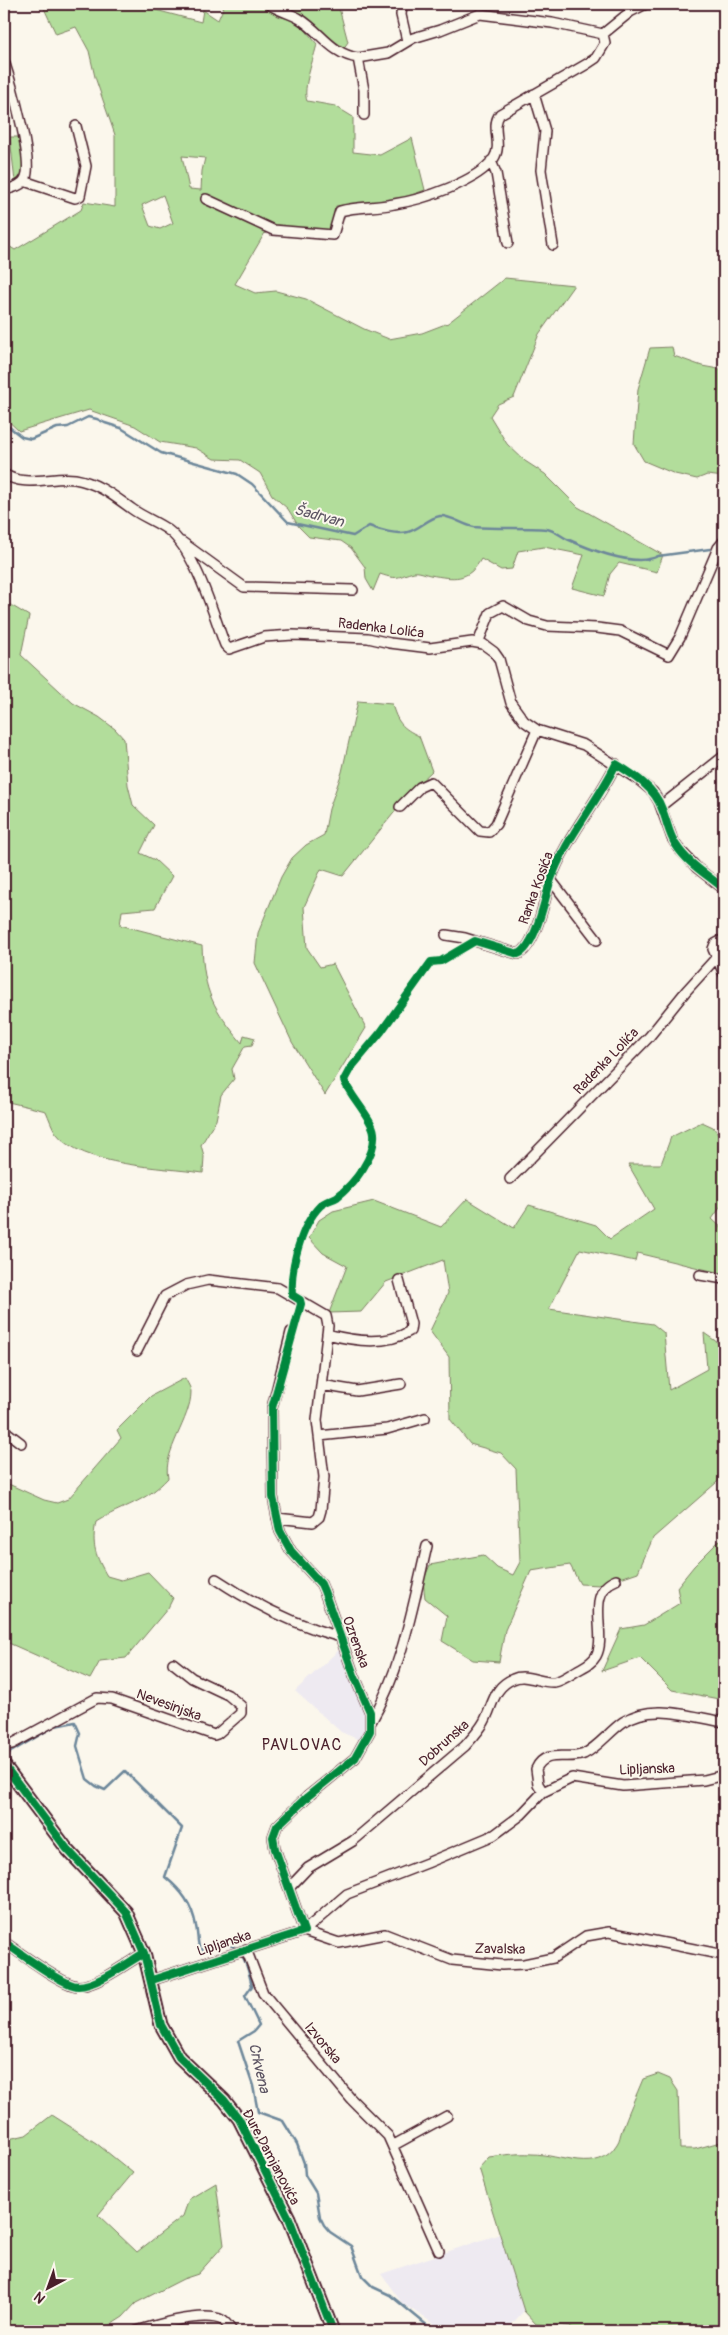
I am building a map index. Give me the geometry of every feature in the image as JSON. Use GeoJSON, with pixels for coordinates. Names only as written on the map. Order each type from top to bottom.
{"type":"FeatureCollection","features":[{"type":"Feature","properties":{"kind":"main road","name":"Đure Damjanovića"},"geometry":{"type":"LineString","coordinates":[[4,1765],[67,1849],[126,1912],[144,1953],[161,2024],[171,2044],[191,2070],[224,2100],[240,2119],[289,2218],[332,2331]]}},
{"type":"Feature","properties":{"kind":"street"},"geometry":{"type":"LineString","coordinates":[[269,4],[302,20],[332,47],[351,57],[358,58],[388,53],[407,41],[480,14],[552,23],[603,34]]}},
{"type":"Feature","properties":{"kind":"street"},"geometry":{"type":"LineString","coordinates":[[402,4],[401,15],[407,41]]}},
{"type":"Feature","properties":{"kind":"street"},"geometry":{"type":"LineString","coordinates":[[603,34],[630,12],[646,4]]}},
{"type":"Feature","properties":{"kind":"street"},"geometry":{"type":"LineString","coordinates":[[206,199],[273,230],[326,236],[333,235],[340,211],[414,201],[479,172],[494,158],[498,146],[496,129],[498,117],[504,111],[568,76],[596,58],[605,43],[603,34]]}},
{"type":"Feature","properties":{"kind":"street"},"geometry":{"type":"LineString","coordinates":[[358,58],[364,90],[364,115]]}},
{"type":"Feature","properties":{"kind":"street"},"geometry":{"type":"LineString","coordinates":[[4,61],[28,162],[24,181],[19,185],[4,190]]}},
{"type":"Feature","properties":{"kind":"street"},"geometry":{"type":"LineString","coordinates":[[534,94],[545,131],[540,170],[553,244]]}},
{"type":"Feature","properties":{"kind":"street"},"geometry":{"type":"LineString","coordinates":[[24,181],[75,198],[80,196],[86,166],[76,126]]}},
{"type":"Feature","properties":{"kind":"street"},"geometry":{"type":"LineString","coordinates":[[491,161],[496,173],[508,243]]}},
{"type":"Feature","properties":{"kind":"street","name":"Radenka Lolića"},"geometry":{"type":"LineString","coordinates":[[4,474],[25,481],[54,478],[86,482],[111,492],[144,518],[169,531],[190,559],[225,645],[230,649],[264,637],[293,635],[368,638],[430,648],[478,643]]}},
{"type":"Feature","properties":{"kind":"street"},"geometry":{"type":"LineString","coordinates":[[174,537],[244,587],[353,590]]}},
{"type":"Feature","properties":{"kind":"street"},"geometry":{"type":"LineString","coordinates":[[722,885],[697,868],[678,848],[672,838],[661,806],[649,788],[616,764],[584,745],[530,726],[514,709],[503,668],[496,655],[489,648],[478,643],[490,613],[503,606],[529,620],[547,626],[620,631],[669,655],[680,637],[718,548],[724,541]]}},
{"type":"Feature","properties":{"kind":"street"},"geometry":{"type":"LineString","coordinates":[[400,807],[420,787],[432,782],[480,831],[489,832],[496,824],[537,730]]}},
{"type":"Feature","properties":{"kind":"street"},"geometry":{"type":"LineString","coordinates":[[661,806],[724,756]]}},
{"type":"Feature","properties":{"kind":"street","name":"Ranka Kosića"},"geometry":{"type":"LineString","coordinates":[[446,935],[465,938],[520,954],[535,930],[551,880],[566,846],[606,784],[616,764]]}},
{"type":"Feature","properties":{"kind":"street","name":"Ranka Kosića"},"geometry":{"type":"LineString","coordinates":[[551,880],[598,940]]}},
{"type":"Feature","properties":{"kind":"street","name":"Radenka Lolića"},"geometry":{"type":"LineString","coordinates":[[510,1179],[649,1037],[686,991],[716,958],[713,946],[724,939]]}},
{"type":"Feature","properties":{"kind":"street"},"geometry":{"type":"LineString","coordinates":[[716,958],[724,974]]}},
{"type":"Feature","properties":{"kind":"street"},"geometry":{"type":"LineString","coordinates":[[700,1275],[724,1279]]}},
{"type":"Feature","properties":{"kind":"street"},"geometry":{"type":"LineString","coordinates":[[137,1351],[165,1296],[186,1285],[208,1280],[278,1288],[326,1316],[328,1326],[317,1420],[324,1477],[319,1517],[314,1522],[276,1518]]}},
{"type":"Feature","properties":{"kind":"street"},"geometry":{"type":"LineString","coordinates":[[327,1334],[363,1342],[387,1338],[410,1331],[411,1324],[400,1280]]}},
{"type":"Feature","properties":{"kind":"street","name":"Ozrenska"},"geometry":{"type":"LineString","coordinates":[[292,1332],[272,1408],[276,1518],[280,1531],[291,1551],[321,1584],[370,1712],[371,1722]]}},
{"type":"Feature","properties":{"kind":"street"},"geometry":{"type":"LineString","coordinates":[[321,1385],[357,1391],[401,1384]]}},
{"type":"Feature","properties":{"kind":"street"},"geometry":{"type":"LineString","coordinates":[[319,1436],[386,1429],[425,1418]]}},
{"type":"Feature","properties":{"kind":"street"},"geometry":{"type":"LineString","coordinates":[[4,1430],[21,1443]]}},
{"type":"Feature","properties":{"kind":"street"},"geometry":{"type":"LineString","coordinates":[[304,1931],[275,1849],[275,1832],[307,1797],[355,1758],[370,1731],[371,1722],[380,1706],[404,1644],[427,1546]]}},
{"type":"Feature","properties":{"kind":"street","name":"Ozrenska"},"geometry":{"type":"LineString","coordinates":[[216,1579],[265,1609],[311,1629],[340,1637]]}},
{"type":"Feature","properties":{"kind":"street","name":"Dobrunska"},"geometry":{"type":"LineString","coordinates":[[289,1888],[308,1868],[353,1841],[465,1746],[481,1728],[494,1695],[506,1682],[524,1677],[555,1682],[591,1663],[600,1645],[598,1612],[601,1595],[607,1585],[616,1580]]}},
{"type":"Feature","properties":{"kind":"street","name":"Nevesinjska"},"geometry":{"type":"LineString","coordinates":[[4,1746],[12,1744],[97,1698],[112,1699],[214,1735],[240,1713],[241,1706],[228,1696],[192,1678],[173,1663]]}},
{"type":"Feature","properties":{"kind":"street"},"geometry":{"type":"LineString","coordinates":[[543,1792],[538,1784],[536,1769],[542,1760],[556,1756],[586,1753],[621,1724],[641,1713],[658,1712],[724,1722]]}},
{"type":"Feature","properties":{"kind":"street","name":"Lipljanska"},"geometry":{"type":"LineString","coordinates":[[152,1980],[304,1931],[347,1894],[494,1835],[521,1815],[543,1792],[572,1778],[623,1786],[704,1780],[724,1775]]}},
{"type":"Feature","properties":{"kind":"street","name":"Zavalska"},"geometry":{"type":"LineString","coordinates":[[304,1931],[339,1943],[385,1934],[452,1960],[502,1965],[524,1964],[553,1958],[586,1936],[609,1932],[724,1955]]}},
{"type":"Feature","properties":{"kind":"street"},"geometry":{"type":"LineString","coordinates":[[4,1942],[36,1964],[76,1986],[91,1984],[144,1953]]}},
{"type":"Feature","properties":{"kind":"street","name":"Izvorska"},"geometry":{"type":"LineString","coordinates":[[244,1950],[263,1993],[351,2099],[376,2122],[394,2145],[439,2251]]}},
{"type":"Feature","properties":{"kind":"street"},"geometry":{"type":"LineString","coordinates":[[394,2145],[448,2116]]}},
{"type":"Feature","properties":{"kind":"street"},"geometry":{"type":"LineString","coordinates":[[137,2331],[186,2319],[213,2317],[223,2320],[232,2331]]}},
{"type":"Feature","properties":{"kind":"shaded area"},"geometry":{"type":"Polygon","coordinates":[[[342,1647],[365,1704],[368,1729],[362,1741],[341,1732],[295,1691],[342,1647]]]}},
{"type":"Feature","properties":{"kind":"shaded area"},"geometry":{"type":"Polygon","coordinates":[[[500,2234],[524,2311],[509,2327],[482,2331],[445,2331],[402,2303],[381,2274],[500,2234]]]}},
{"type":"Feature","properties":{"kind":"green space"},"geometry":{"type":"Polygon","coordinates":[[[42,4],[141,4],[148,8],[201,22],[203,10],[218,20],[225,4],[260,4],[278,16],[302,26],[317,44],[307,81],[307,101],[335,106],[353,117],[353,152],[380,155],[412,138],[425,190],[406,197],[336,206],[332,232],[273,228],[202,196],[203,202],[266,231],[235,284],[255,293],[276,291],[306,299],[364,329],[389,339],[422,333],[448,323],[505,278],[574,285],[539,334],[514,397],[498,404],[490,416],[507,444],[525,461],[545,474],[578,507],[663,555],[657,572],[619,563],[610,574],[604,596],[572,588],[584,555],[544,547],[518,551],[512,569],[501,570],[481,559],[471,572],[460,577],[453,578],[420,572],[398,577],[380,574],[373,591],[366,579],[365,567],[351,548],[341,541],[309,537],[299,527],[288,509],[272,495],[260,473],[240,460],[214,459],[196,448],[160,442],[135,426],[89,410],[19,431],[4,417],[4,243],[15,250],[81,210],[84,202],[115,207],[115,135],[95,77],[89,51],[76,27],[56,34],[42,4]],[[182,156],[189,189],[201,190],[205,158],[182,156]],[[163,195],[142,205],[150,226],[160,229],[173,223],[163,195]]]}},
{"type":"Feature","properties":{"kind":"green space"},"geometry":{"type":"Polygon","coordinates":[[[278,4],[338,4],[348,42],[343,49],[327,38],[300,14],[278,4]]]}},
{"type":"Feature","properties":{"kind":"green space"},"geometry":{"type":"Polygon","coordinates":[[[10,137],[19,137],[25,161],[23,171],[15,182],[10,137]]]}},
{"type":"Feature","properties":{"kind":"green space"},"geometry":{"type":"Polygon","coordinates":[[[672,347],[674,356],[702,366],[724,370],[724,477],[707,475],[697,479],[675,474],[644,461],[634,444],[638,389],[650,348],[672,347]]]}},
{"type":"Feature","properties":{"kind":"green space"},"geometry":{"type":"Polygon","coordinates":[[[4,601],[29,616],[21,655],[73,703],[99,717],[115,729],[124,739],[128,785],[133,805],[154,825],[140,853],[155,860],[172,876],[155,908],[122,911],[120,925],[202,946],[205,976],[217,1009],[242,1043],[244,1035],[255,1038],[252,1045],[245,1046],[232,1069],[234,1079],[221,1095],[216,1120],[201,1145],[204,1156],[203,1173],[124,1164],[84,1153],[68,1144],[56,1133],[46,1111],[4,1101],[4,601]]]}},
{"type":"Feature","properties":{"kind":"green space"},"geometry":{"type":"Polygon","coordinates":[[[358,701],[392,704],[401,724],[419,736],[432,771],[414,788],[343,876],[321,869],[304,907],[307,948],[320,967],[333,964],[366,1028],[325,1095],[292,1042],[255,963],[258,933],[281,877],[292,858],[306,845],[324,835],[329,809],[342,772],[358,701]]]}},
{"type":"Feature","properties":{"kind":"green space"},"geometry":{"type":"Polygon","coordinates":[[[702,1122],[713,1127],[724,1141],[724,1202],[712,1219],[724,1230],[724,1274],[637,1253],[635,1261],[580,1249],[549,1309],[653,1324],[664,1333],[669,1390],[707,1369],[704,1333],[724,1347],[724,1476],[653,1538],[638,1572],[600,1585],[580,1584],[570,1565],[531,1571],[505,1630],[499,1662],[473,1660],[442,1641],[447,1616],[425,1598],[423,1581],[430,1565],[483,1555],[497,1568],[513,1575],[520,1562],[516,1469],[501,1453],[470,1444],[450,1419],[449,1357],[430,1331],[448,1293],[443,1260],[386,1282],[361,1312],[329,1313],[347,1266],[323,1253],[309,1238],[319,1220],[333,1211],[374,1201],[441,1227],[467,1199],[514,1228],[529,1205],[596,1225],[610,1239],[654,1209],[628,1164],[661,1164],[671,1137],[702,1122]]]}},
{"type":"Feature","properties":{"kind":"green space"},"geometry":{"type":"Polygon","coordinates":[[[185,1378],[191,1390],[190,1402],[169,1457],[168,1478],[151,1493],[96,1522],[94,1537],[95,1550],[107,1576],[121,1580],[148,1572],[173,1598],[168,1608],[126,1658],[100,1661],[90,1679],[4,1641],[4,1482],[44,1500],[57,1503],[68,1499],[121,1438],[117,1430],[151,1396],[185,1378]]]}},
{"type":"Feature","properties":{"kind":"green space"},"geometry":{"type":"Polygon","coordinates":[[[724,1536],[724,1700],[672,1690],[640,1658],[602,1671],[621,1629],[644,1625],[680,1603],[677,1587],[694,1566],[724,1536]]]}},
{"type":"Feature","properties":{"kind":"green space"},"geometry":{"type":"Polygon","coordinates":[[[658,2074],[670,2079],[678,2091],[680,2149],[695,2149],[724,2141],[724,2331],[576,2331],[570,2326],[536,2324],[524,2311],[479,2168],[489,2157],[510,2154],[543,2155],[578,2161],[600,2159],[609,2154],[618,2142],[643,2079],[658,2074]]]}},
{"type":"Feature","properties":{"kind":"green space"},"geometry":{"type":"Polygon","coordinates":[[[52,2115],[96,2143],[133,2173],[98,2215],[137,2252],[183,2216],[189,2199],[216,2183],[224,2245],[198,2274],[183,2279],[136,2303],[123,2317],[101,2331],[4,2331],[4,2140],[26,2135],[52,2115]]]}},
{"type":"Feature","properties":{"kind":"waterway","name":"Šadrvan"},"geometry":{"type":"LineString","coordinates":[[4,423],[22,437],[31,439],[57,428],[68,427],[88,417],[97,419],[121,428],[161,453],[237,474],[252,484],[288,522],[353,536],[369,526],[404,533],[416,529],[432,519],[444,516],[474,527],[538,528],[550,530],[587,548],[625,559],[648,559],[710,549]]}},
{"type":"Feature","properties":{"kind":"waterway","name":"Crkvena"},"geometry":{"type":"LineString","coordinates":[[4,1756],[55,1726],[75,1722],[80,1733],[77,1746],[87,1779],[105,1790],[125,1771],[182,1828],[165,1877],[181,1893],[192,1911],[200,1950],[229,1945],[238,1950],[245,1961],[252,1986],[245,1996],[259,2025],[254,2031],[238,2041],[253,2086],[258,2112],[283,2121],[297,2144],[304,2163],[305,2175],[316,2193],[320,2217],[324,2225],[330,2232],[351,2246],[362,2276],[373,2287],[390,2295],[434,2331]]}},
{"type":"Feature","properties":{"kind":"cycle path"},"geometry":{"type":"LineString","coordinates":[[152,1980],[304,1931],[275,1849],[273,1837],[277,1826],[307,1797],[355,1758],[370,1731],[370,1712],[354,1675],[324,1591],[321,1584],[291,1551],[280,1531],[273,1497],[272,1408],[301,1304],[300,1300],[292,1295],[293,1272],[298,1248],[302,1235],[313,1214],[322,1204],[337,1197],[357,1177],[368,1160],[374,1142],[373,1127],[344,1080],[350,1069],[381,1032],[431,962],[441,961],[475,941],[518,954],[524,950],[534,933],[556,866],[616,764],[649,788],[659,801],[672,837],[681,852],[692,864],[724,889]]}},
{"type":"Feature","properties":{"kind":"cycle path"},"geometry":{"type":"LineString","coordinates":[[4,1765],[67,1849],[126,1912],[144,1953],[161,2025],[179,2057],[224,2100],[239,2119],[289,2218],[333,2331]]}},
{"type":"Feature","properties":{"kind":"cycle path"},"geometry":{"type":"LineString","coordinates":[[4,1942],[62,1980],[78,1986],[103,1978],[144,1953]]}},
{"type":"Feature","properties":{"kind":"district","name":"PAVLOVAC"},"geometry":{"type":"Point","coordinates":[302,1745]}}]}
